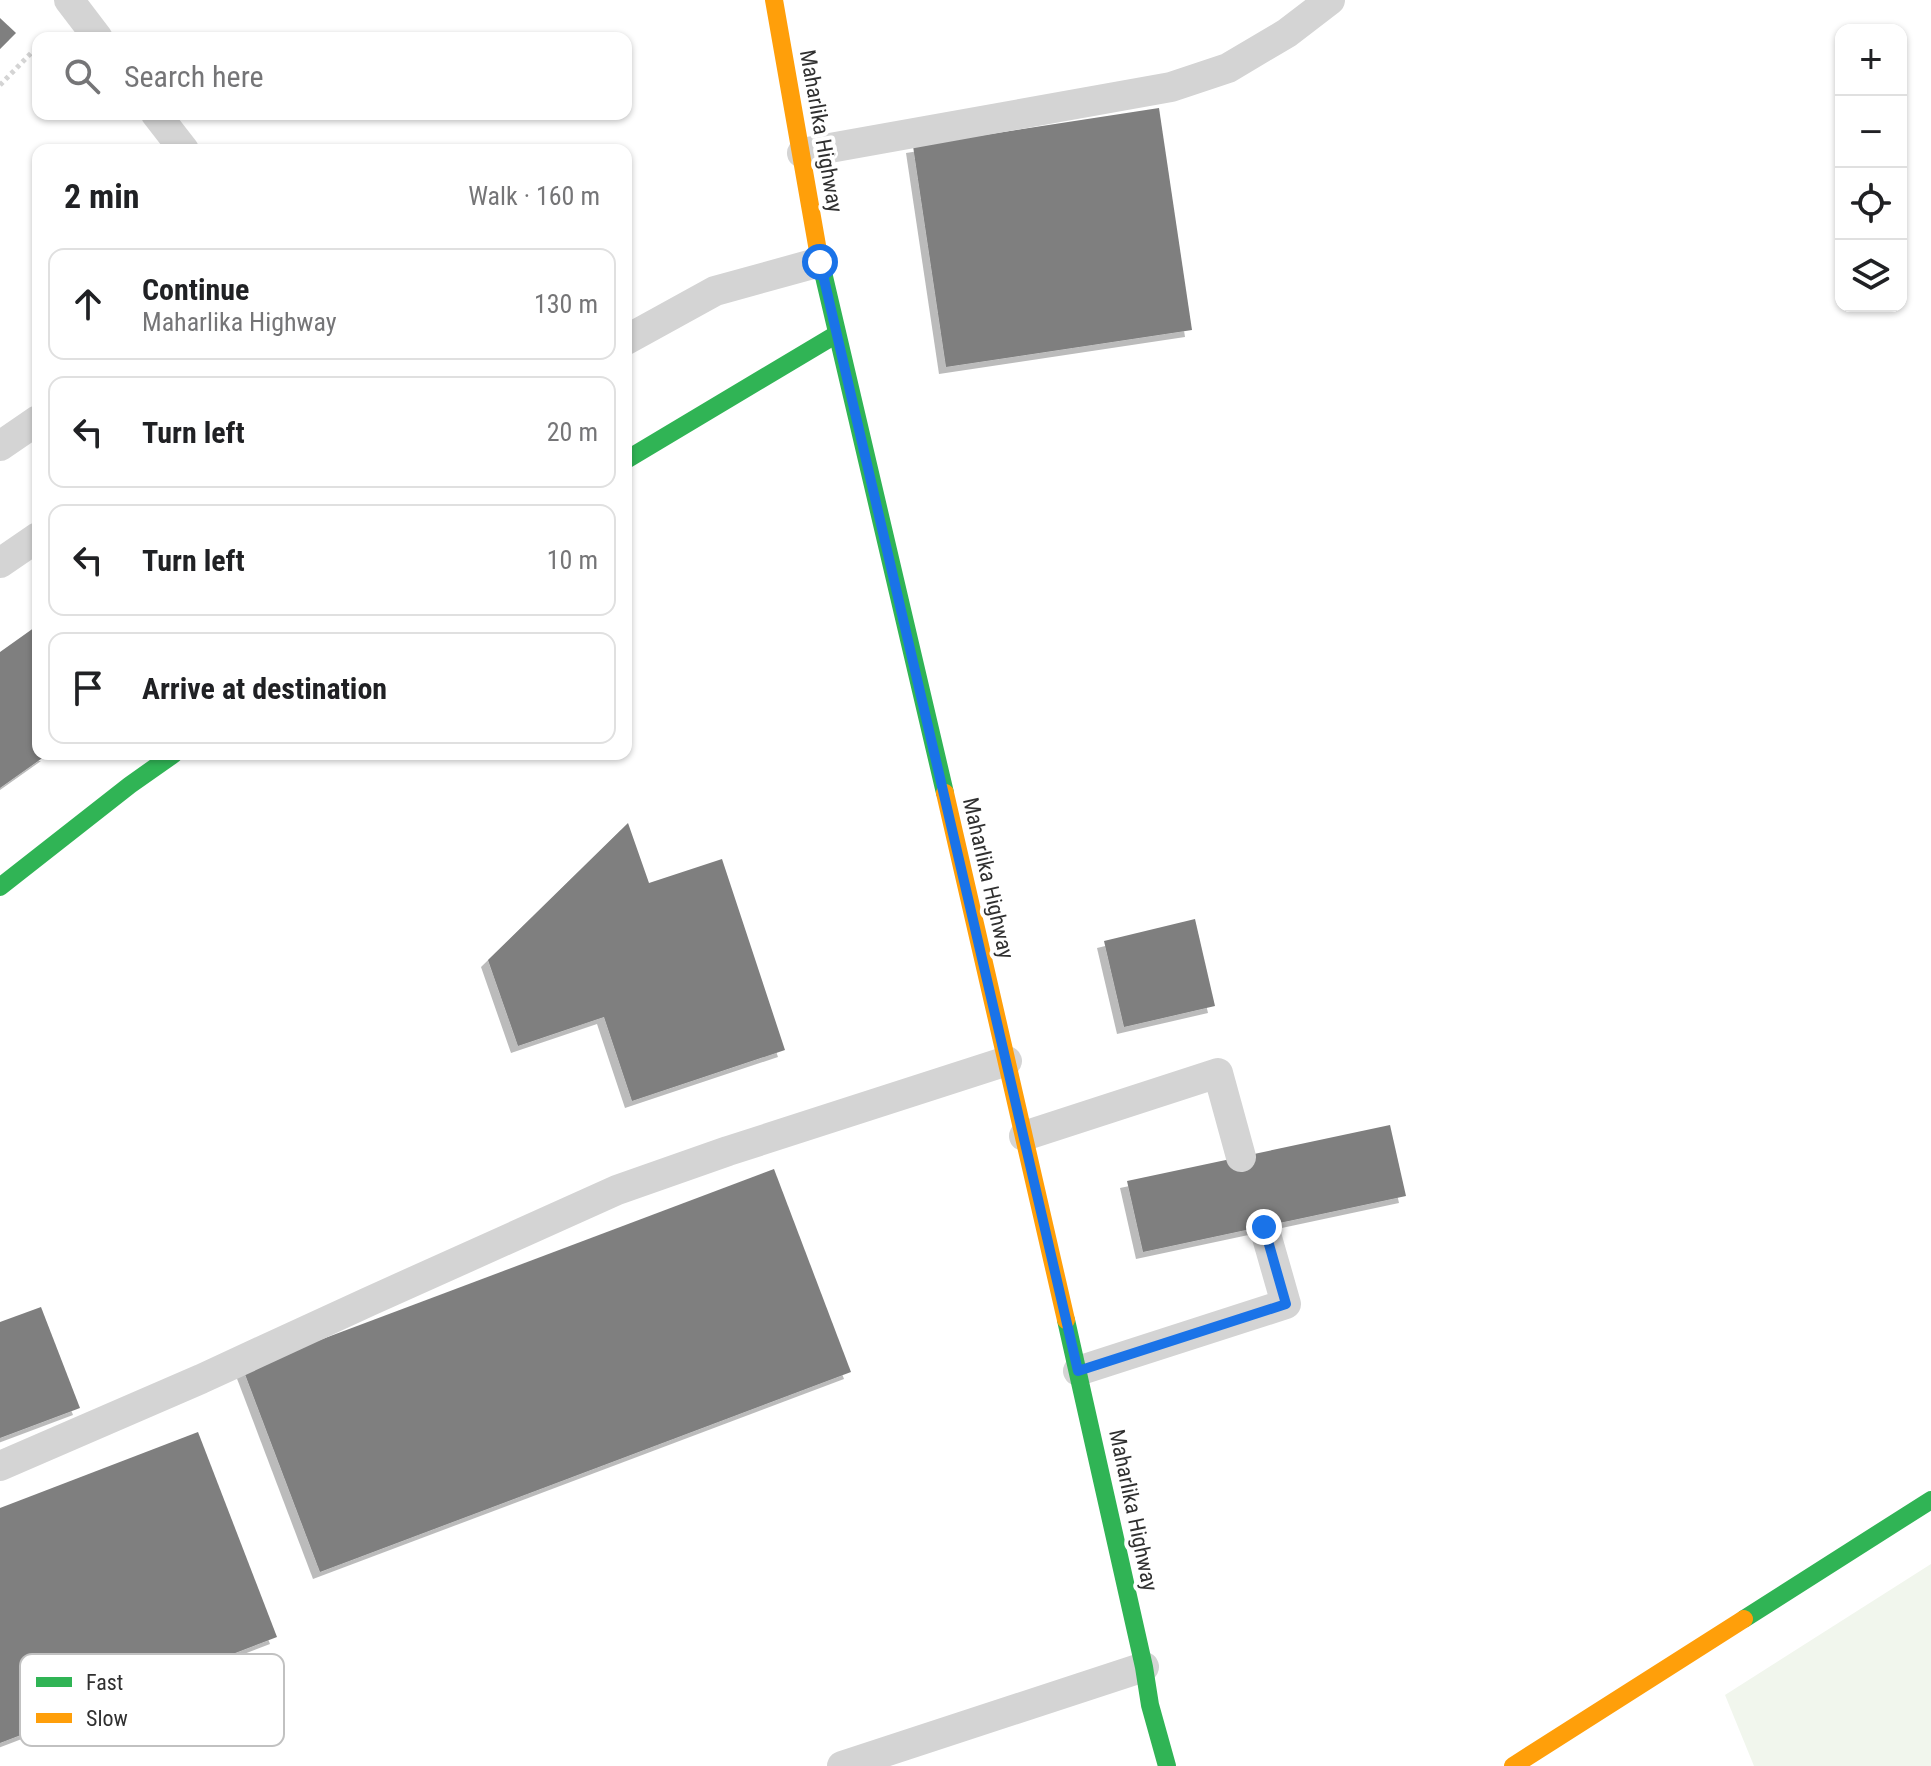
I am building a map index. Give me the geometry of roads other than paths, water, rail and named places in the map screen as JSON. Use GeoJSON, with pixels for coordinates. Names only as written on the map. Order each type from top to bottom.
{"type":"FeatureCollection","features":[{"type":"Feature","properties":{"kind":"main road","name":"Maharlika Highway"},"geometry":{"type":"LineString","coordinates":[[774,0],[820,262],[1078,1371],[1150,1705],[1167,1766]]}},
{"type":"Feature","properties":{"kind":"main road"},"geometry":{"type":"LineString","coordinates":[[632,456],[837,334]]}},
{"type":"Feature","properties":{"kind":"main road"},"geometry":{"type":"LineString","coordinates":[[0,887],[165,760]]}},
{"type":"Feature","properties":{"kind":"main road"},"geometry":{"type":"LineString","coordinates":[[1513,1766],[1931,1500]]}},
{"type":"Feature","properties":{"kind":"lane"},"geometry":{"type":"LineString","coordinates":[[69,0],[93,32]]}},
{"type":"Feature","properties":{"kind":"lane"},"geometry":{"type":"LineString","coordinates":[[802,153],[1171,87],[1228,68],[1287,33],[1330,0]]}},
{"type":"Feature","properties":{"kind":"lane"},"geometry":{"type":"LineString","coordinates":[[161,120],[179,144]]}},
{"type":"Feature","properties":{"kind":"lane"},"geometry":{"type":"LineString","coordinates":[[632,337],[715,291],[820,262]]}},
{"type":"Feature","properties":{"kind":"lane"},"geometry":{"type":"LineString","coordinates":[[0,446],[32,424]]}},
{"type":"Feature","properties":{"kind":"lane"},"geometry":{"type":"LineString","coordinates":[[0,563],[32,541]]}},
{"type":"Feature","properties":{"kind":"lane"},"geometry":{"type":"LineString","coordinates":[[0,1466],[201,1379],[617,1190],[1007,1061]]}},
{"type":"Feature","properties":{"kind":"lane"},"geometry":{"type":"LineString","coordinates":[[1024,1136],[1218,1073],[1241,1157]]}},
{"type":"Feature","properties":{"kind":"lane"},"geometry":{"type":"LineString","coordinates":[[1078,1371],[1286,1304],[1264,1227]]}},
{"type":"Feature","properties":{"kind":"lane"},"geometry":{"type":"LineString","coordinates":[[842,1766],[1144,1667]]}}]}
